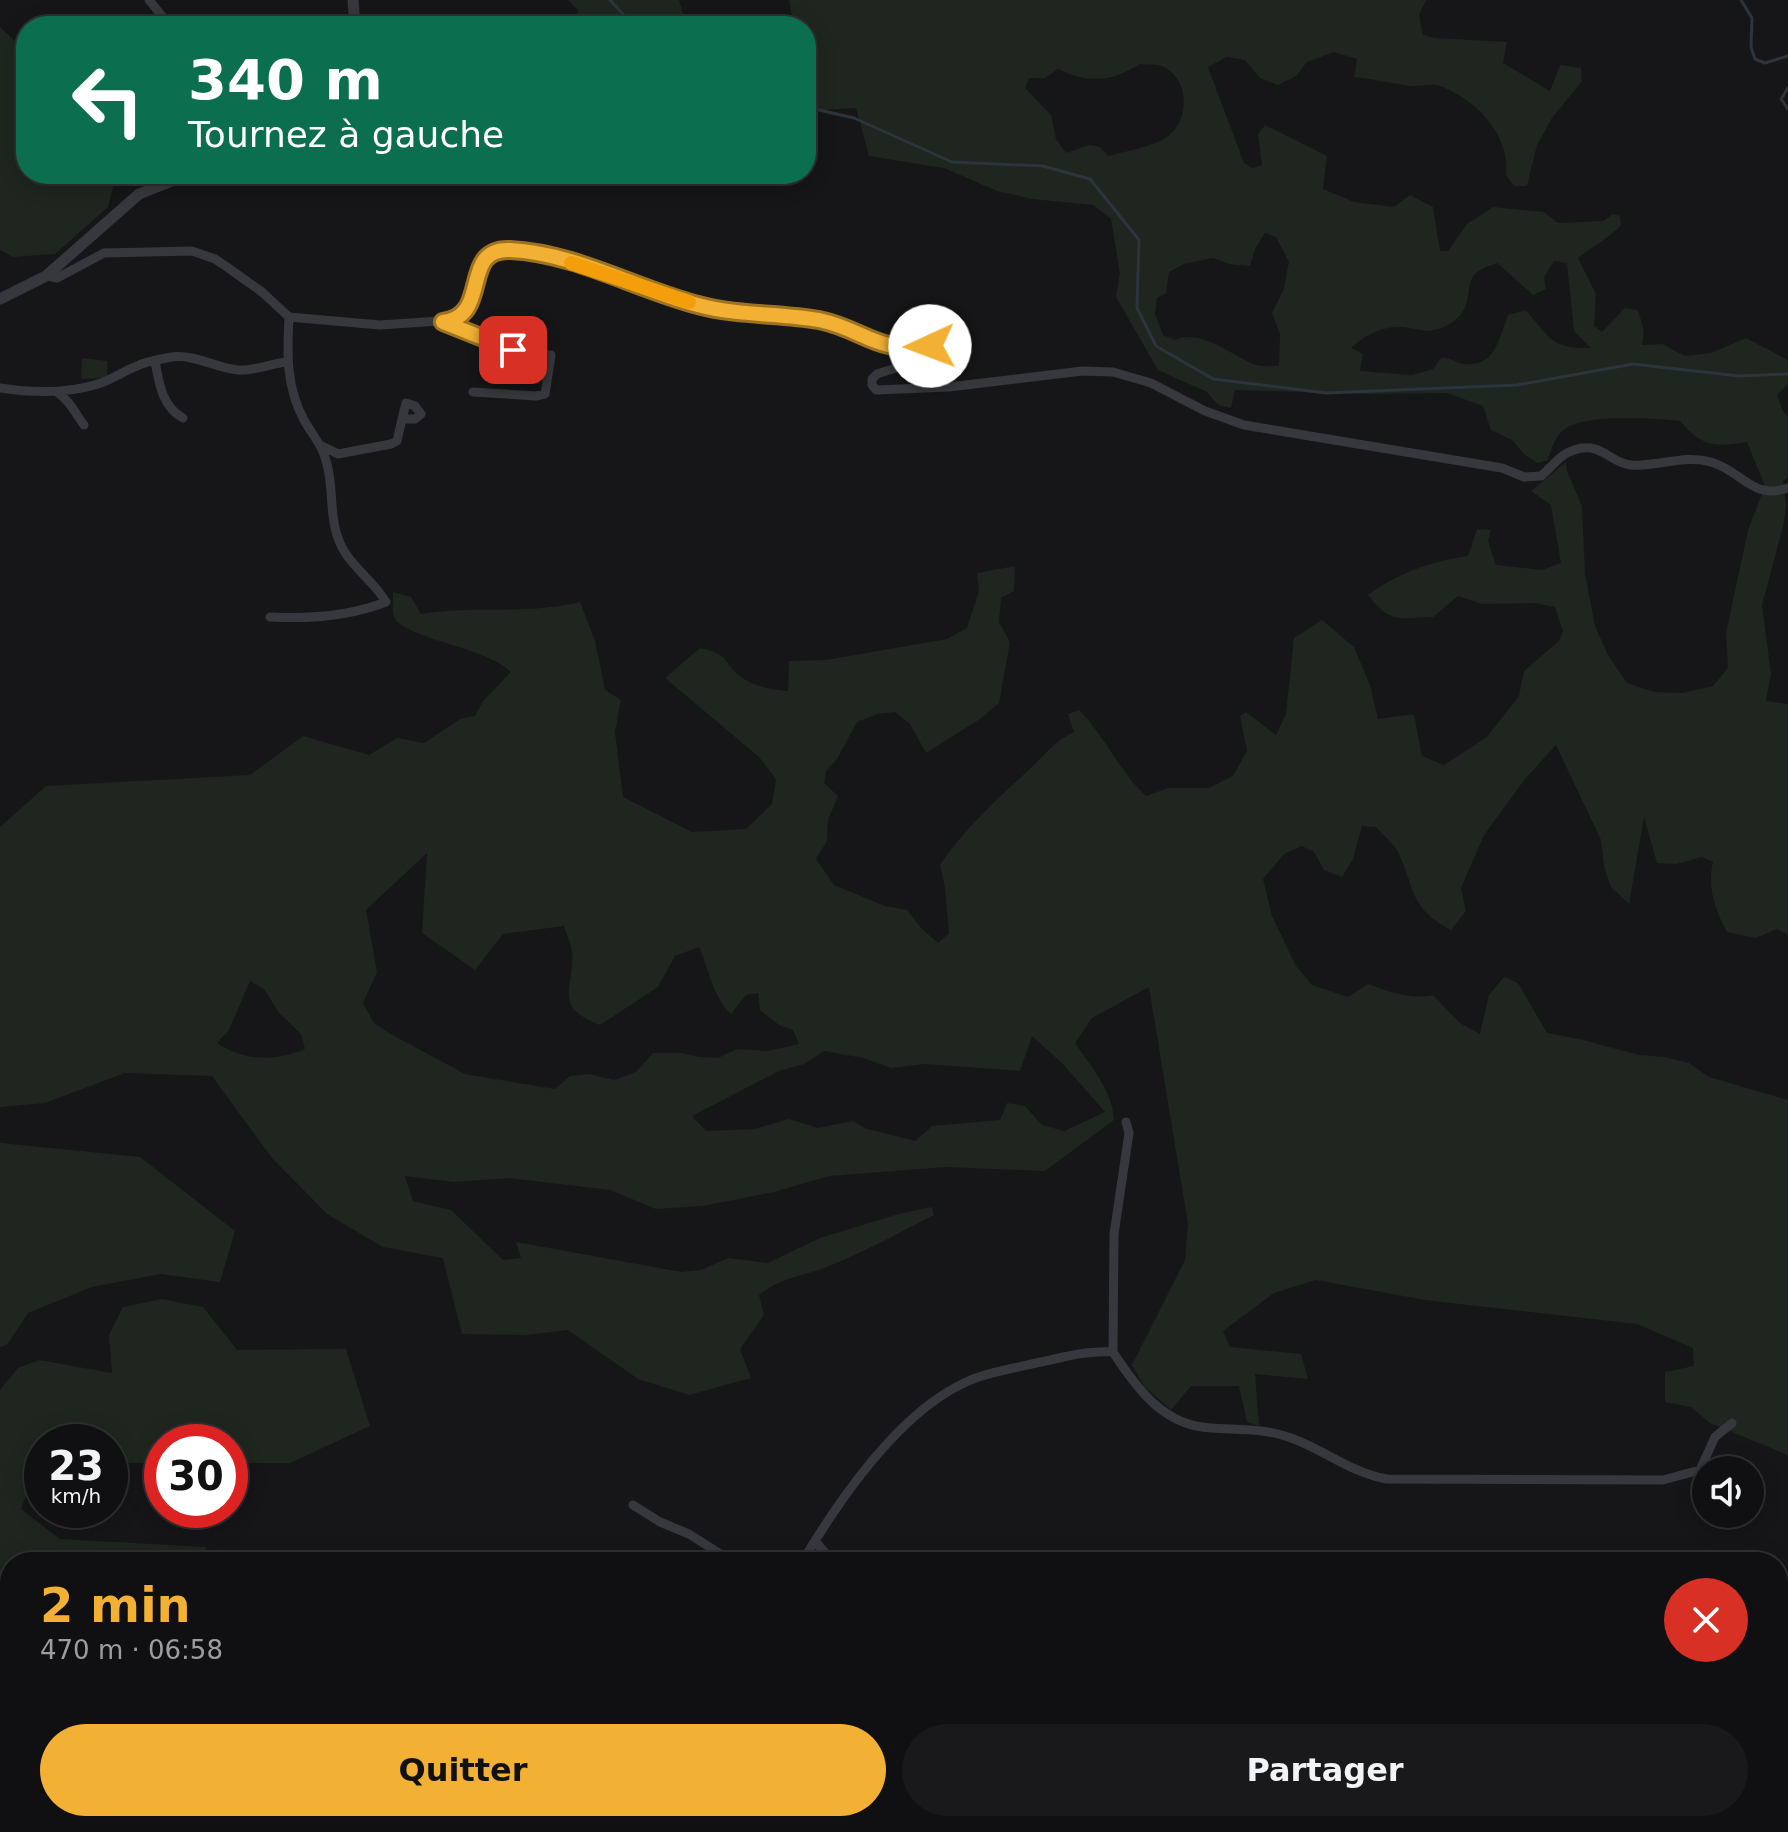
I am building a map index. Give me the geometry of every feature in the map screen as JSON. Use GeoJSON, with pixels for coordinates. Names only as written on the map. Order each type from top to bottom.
{"type":"FeatureCollection","features":[{"type":"Feature","properties":{"kind":"street"},"geometry":{"type":"LineString","coordinates":[[149,0],[162,16]]}},
{"type":"Feature","properties":{"kind":"street"},"geometry":{"type":"LineString","coordinates":[[0,299],[46,276],[139,194],[164,184]]}},
{"type":"Feature","properties":{"kind":"street"},"geometry":{"type":"LineString","coordinates":[[46,276],[57,278],[104,253],[192,251],[227,267],[262,292],[289,317],[380,325],[443,322],[454,320],[470,305],[484,259],[497,251],[530,252],[584,266],[698,305],[748,315],[819,320],[880,345],[936,348],[933,356],[877,374],[872,379],[876,390],[949,387],[1082,371],[1113,372],[1161,387],[1205,411],[1244,425],[1502,468],[1524,477],[1541,476],[1573,450],[1593,448],[1634,466],[1676,460],[1706,460],[1729,469],[1756,489],[1766,492],[1788,488]]}},
{"type":"Feature","properties":{"kind":"street"},"geometry":{"type":"LineString","coordinates":[[270,617],[297,618],[357,610],[386,602],[346,554],[339,540],[332,519],[330,476],[322,446],[297,405],[286,362],[289,317]]}},
{"type":"Feature","properties":{"kind":"street"},"geometry":{"type":"LineString","coordinates":[[443,322],[513,350],[551,355],[545,394],[473,392]]}},
{"type":"Feature","properties":{"kind":"street"},"geometry":{"type":"LineString","coordinates":[[0,388],[57,392],[99,384],[139,365],[187,357],[237,370],[252,370],[267,364],[286,362]]}},
{"type":"Feature","properties":{"kind":"street"},"geometry":{"type":"LineString","coordinates":[[155,361],[163,394],[172,412],[183,418]]}},
{"type":"Feature","properties":{"kind":"street"},"geometry":{"type":"LineString","coordinates":[[57,392],[69,400],[84,425]]}},
{"type":"Feature","properties":{"kind":"street"},"geometry":{"type":"LineString","coordinates":[[322,446],[338,454],[391,444],[397,441],[402,419]]}},
{"type":"Feature","properties":{"kind":"street"},"geometry":{"type":"LineString","coordinates":[[1126,1122],[1129,1133],[1114,1234],[1113,1352],[1158,1409],[1173,1419],[1207,1428],[1276,1433],[1305,1444],[1356,1472],[1387,1479],[1663,1480],[1700,1470],[1715,1437],[1732,1423]]}},
{"type":"Feature","properties":{"kind":"street"},"geometry":{"type":"LineString","coordinates":[[809,1552],[866,1469],[897,1434],[948,1391],[967,1381],[1015,1368],[1092,1351],[1113,1352]]}},
{"type":"Feature","properties":{"kind":"street"},"geometry":{"type":"LineString","coordinates":[[633,1505],[717,1552]]}},
{"type":"Feature","properties":{"kind":"street"},"geometry":{"type":"LineString","coordinates":[[816,1542],[824,1552]]}},
{"type":"Feature","properties":{"kind":"shaded area"},"geometry":{"type":"Polygon","coordinates":[[[568,0],[679,0],[684,16],[576,16],[578,10],[568,0]]]}},
{"type":"Feature","properties":{"kind":"shaded area"},"geometry":{"type":"Polygon","coordinates":[[[789,0],[1426,0],[1419,15],[1423,35],[1507,42],[1503,63],[1550,91],[1560,65],[1581,68],[1582,81],[1552,118],[1537,145],[1527,186],[1514,186],[1506,175],[1503,146],[1497,133],[1466,100],[1436,85],[1409,86],[1354,77],[1357,59],[1334,52],[1307,62],[1296,76],[1278,85],[1260,78],[1245,60],[1227,57],[1208,67],[1244,163],[1252,168],[1262,165],[1258,134],[1265,125],[1327,156],[1323,189],[1354,202],[1394,207],[1410,195],[1433,207],[1440,251],[1448,251],[1467,224],[1493,207],[1544,212],[1558,223],[1603,221],[1613,214],[1620,216],[1621,225],[1578,258],[1596,294],[1594,326],[1602,332],[1625,308],[1638,310],[1644,331],[1642,345],[1662,344],[1685,356],[1711,353],[1746,338],[1788,360],[1788,384],[1777,395],[1788,417],[1788,477],[1783,481],[1786,506],[1762,605],[1771,674],[1766,701],[1788,704],[1788,935],[1777,929],[1756,938],[1727,932],[1713,898],[1713,862],[1702,857],[1676,864],[1657,863],[1644,817],[1629,904],[1611,887],[1604,866],[1601,840],[1556,745],[1525,779],[1484,835],[1461,888],[1466,911],[1451,930],[1437,922],[1420,905],[1398,852],[1376,827],[1362,826],[1353,859],[1342,877],[1324,870],[1314,852],[1302,846],[1284,854],[1263,879],[1272,916],[1296,966],[1312,985],[1348,997],[1368,984],[1408,996],[1433,995],[1460,1023],[1480,1034],[1489,995],[1504,977],[1518,983],[1547,1033],[1639,1055],[1689,1063],[1709,1077],[1788,1100],[1788,1455],[1710,1423],[1691,1407],[1665,1402],[1665,1372],[1694,1366],[1693,1348],[1637,1324],[1425,1300],[1316,1280],[1274,1293],[1223,1331],[1230,1347],[1301,1354],[1308,1379],[1255,1374],[1259,1426],[1247,1422],[1239,1386],[1191,1386],[1171,1410],[1144,1386],[1132,1365],[1185,1260],[1188,1224],[1149,987],[1092,1018],[1075,1043],[1105,1089],[1114,1120],[1045,1171],[946,1167],[829,1176],[774,1192],[703,1206],[656,1209],[610,1190],[509,1178],[454,1182],[405,1176],[413,1201],[451,1210],[503,1260],[521,1258],[516,1242],[681,1272],[701,1270],[728,1258],[768,1263],[820,1238],[932,1207],[934,1215],[895,1235],[827,1267],[783,1281],[759,1295],[764,1315],[740,1349],[751,1378],[689,1395],[638,1379],[568,1330],[526,1335],[462,1334],[443,1258],[383,1247],[327,1214],[272,1158],[212,1076],[125,1073],[45,1103],[0,1107],[0,827],[46,786],[250,775],[303,736],[369,755],[397,738],[424,743],[460,719],[475,716],[483,701],[511,672],[484,656],[401,625],[394,617],[393,592],[411,597],[421,614],[541,608],[580,602],[595,641],[605,690],[621,700],[615,732],[623,797],[692,832],[746,829],[772,804],[776,779],[759,757],[665,678],[700,648],[721,656],[740,676],[751,682],[788,691],[789,661],[826,660],[947,639],[967,628],[979,591],[977,573],[1015,566],[1014,591],[1001,598],[999,622],[1010,642],[999,703],[980,719],[926,753],[910,724],[895,712],[877,714],[857,722],[837,759],[826,771],[824,783],[838,796],[828,820],[827,841],[816,859],[834,885],[885,906],[907,910],[938,943],[949,933],[940,865],[984,812],[1053,746],[1074,732],[1068,714],[1079,710],[1146,796],[1168,788],[1209,788],[1233,776],[1247,751],[1240,716],[1246,712],[1276,735],[1286,714],[1294,638],[1322,620],[1354,647],[1370,685],[1378,719],[1414,714],[1422,756],[1444,765],[1487,737],[1519,696],[1524,671],[1559,641],[1563,631],[1555,607],[1535,603],[1482,604],[1458,596],[1433,617],[1404,618],[1383,611],[1368,595],[1415,569],[1468,556],[1477,529],[1491,530],[1488,541],[1496,565],[1542,570],[1561,563],[1551,505],[1531,491],[1566,462],[1582,506],[1585,574],[1595,626],[1608,655],[1627,683],[1654,692],[1682,693],[1713,686],[1728,668],[1726,633],[1748,530],[1765,486],[1747,442],[1709,443],[1695,436],[1680,421],[1605,419],[1566,428],[1557,438],[1548,460],[1538,463],[1525,455],[1512,440],[1491,430],[1483,406],[1447,393],[1235,390],[1231,408],[1218,405],[1207,392],[1158,370],[1116,297],[1120,273],[1111,219],[1093,205],[1032,199],[997,191],[944,168],[869,156],[856,108],[816,110],[816,16],[792,16],[789,0]],[[1140,64],[1100,79],[1080,77],[1058,69],[1045,78],[1029,78],[1025,88],[1051,115],[1056,139],[1066,153],[1089,145],[1100,147],[1108,156],[1162,140],[1181,120],[1184,98],[1176,78],[1159,65],[1140,64]],[[1265,233],[1255,249],[1250,266],[1229,264],[1213,258],[1184,264],[1169,272],[1166,293],[1157,298],[1155,314],[1163,335],[1175,340],[1194,337],[1253,364],[1279,366],[1280,334],[1272,313],[1283,291],[1289,262],[1276,237],[1265,233]],[[1554,261],[1544,277],[1546,289],[1533,295],[1497,263],[1482,269],[1471,281],[1463,311],[1448,325],[1429,331],[1386,328],[1367,336],[1351,348],[1363,354],[1360,371],[1412,375],[1433,369],[1441,358],[1475,364],[1490,356],[1495,349],[1508,315],[1526,310],[1552,340],[1567,346],[1591,348],[1574,331],[1567,263],[1554,261]],[[427,853],[366,910],[377,972],[363,1003],[374,1023],[465,1074],[555,1089],[570,1076],[589,1074],[614,1080],[636,1072],[653,1053],[718,1058],[737,1049],[767,1051],[799,1044],[793,1030],[779,1025],[760,1010],[758,993],[746,995],[731,1014],[716,991],[699,947],[675,956],[658,987],[600,1025],[575,1011],[570,1003],[572,951],[564,926],[503,934],[475,970],[422,933],[427,853]],[[250,981],[229,1030],[217,1043],[249,1056],[270,1058],[305,1049],[301,1034],[279,1013],[264,989],[250,981]],[[1032,1036],[1020,1071],[925,1064],[891,1068],[863,1058],[824,1051],[804,1064],[779,1071],[692,1116],[706,1131],[754,1129],[789,1119],[818,1128],[853,1121],[867,1129],[915,1141],[932,1126],[1000,1120],[1007,1103],[1025,1106],[1042,1125],[1064,1131],[1105,1112],[1063,1064],[1032,1036]]]}},
{"type":"Feature","properties":{"kind":"shaded area"},"geometry":{"type":"Polygon","coordinates":[[[0,27],[16,42],[16,184],[114,184],[108,207],[55,254],[13,257],[0,250],[0,27]]]}},
{"type":"Feature","properties":{"kind":"shaded area"},"geometry":{"type":"Polygon","coordinates":[[[82,358],[107,361],[107,378],[81,379],[82,358]]]}},
{"type":"Feature","properties":{"kind":"shaded area"},"geometry":{"type":"Polygon","coordinates":[[[0,1143],[140,1157],[235,1231],[220,1282],[160,1274],[92,1287],[28,1313],[7,1345],[0,1347],[0,1143]]]}},
{"type":"Feature","properties":{"kind":"shaded area"},"geometry":{"type":"Polygon","coordinates":[[[162,1299],[203,1307],[237,1350],[346,1349],[370,1426],[290,1463],[248,1463],[248,1424],[144,1424],[144,1463],[128,1463],[128,1424],[24,1424],[24,1501],[21,1509],[24,1511],[24,1528],[46,1528],[60,1539],[206,1547],[205,1552],[0,1552],[0,1390],[18,1368],[39,1360],[112,1373],[109,1335],[123,1307],[162,1299]]]}},
{"type":"Feature","properties":{"kind":"waterway"},"geometry":{"type":"LineString","coordinates":[[610,0],[625,16]]}},
{"type":"Feature","properties":{"kind":"waterway"},"geometry":{"type":"LineString","coordinates":[[1741,0],[1752,18],[1751,47],[1755,59],[1765,63],[1788,56]]}},
{"type":"Feature","properties":{"kind":"waterway"},"geometry":{"type":"LineString","coordinates":[[1788,88],[1781,99],[1788,109]]}},
{"type":"Feature","properties":{"kind":"waterway"},"geometry":{"type":"LineString","coordinates":[[816,109],[854,118],[952,162],[1043,166],[1090,179],[1139,240],[1137,308],[1156,346],[1213,379],[1326,393],[1517,385],[1633,364],[1739,376],[1788,374]]}},
{"type":"Feature","properties":{"kind":"slow traffic"},"geometry":{"type":"LineString","coordinates":[[571,263],[689,302]]}},
{"type":"Feature","properties":{"kind":"route"},"geometry":{"type":"LineString","coordinates":[[513,350],[443,322],[454,320],[470,305],[480,265],[497,251],[530,252],[584,266],[651,291],[725,311],[819,320],[880,345],[897,348],[930,346]]}}]}
